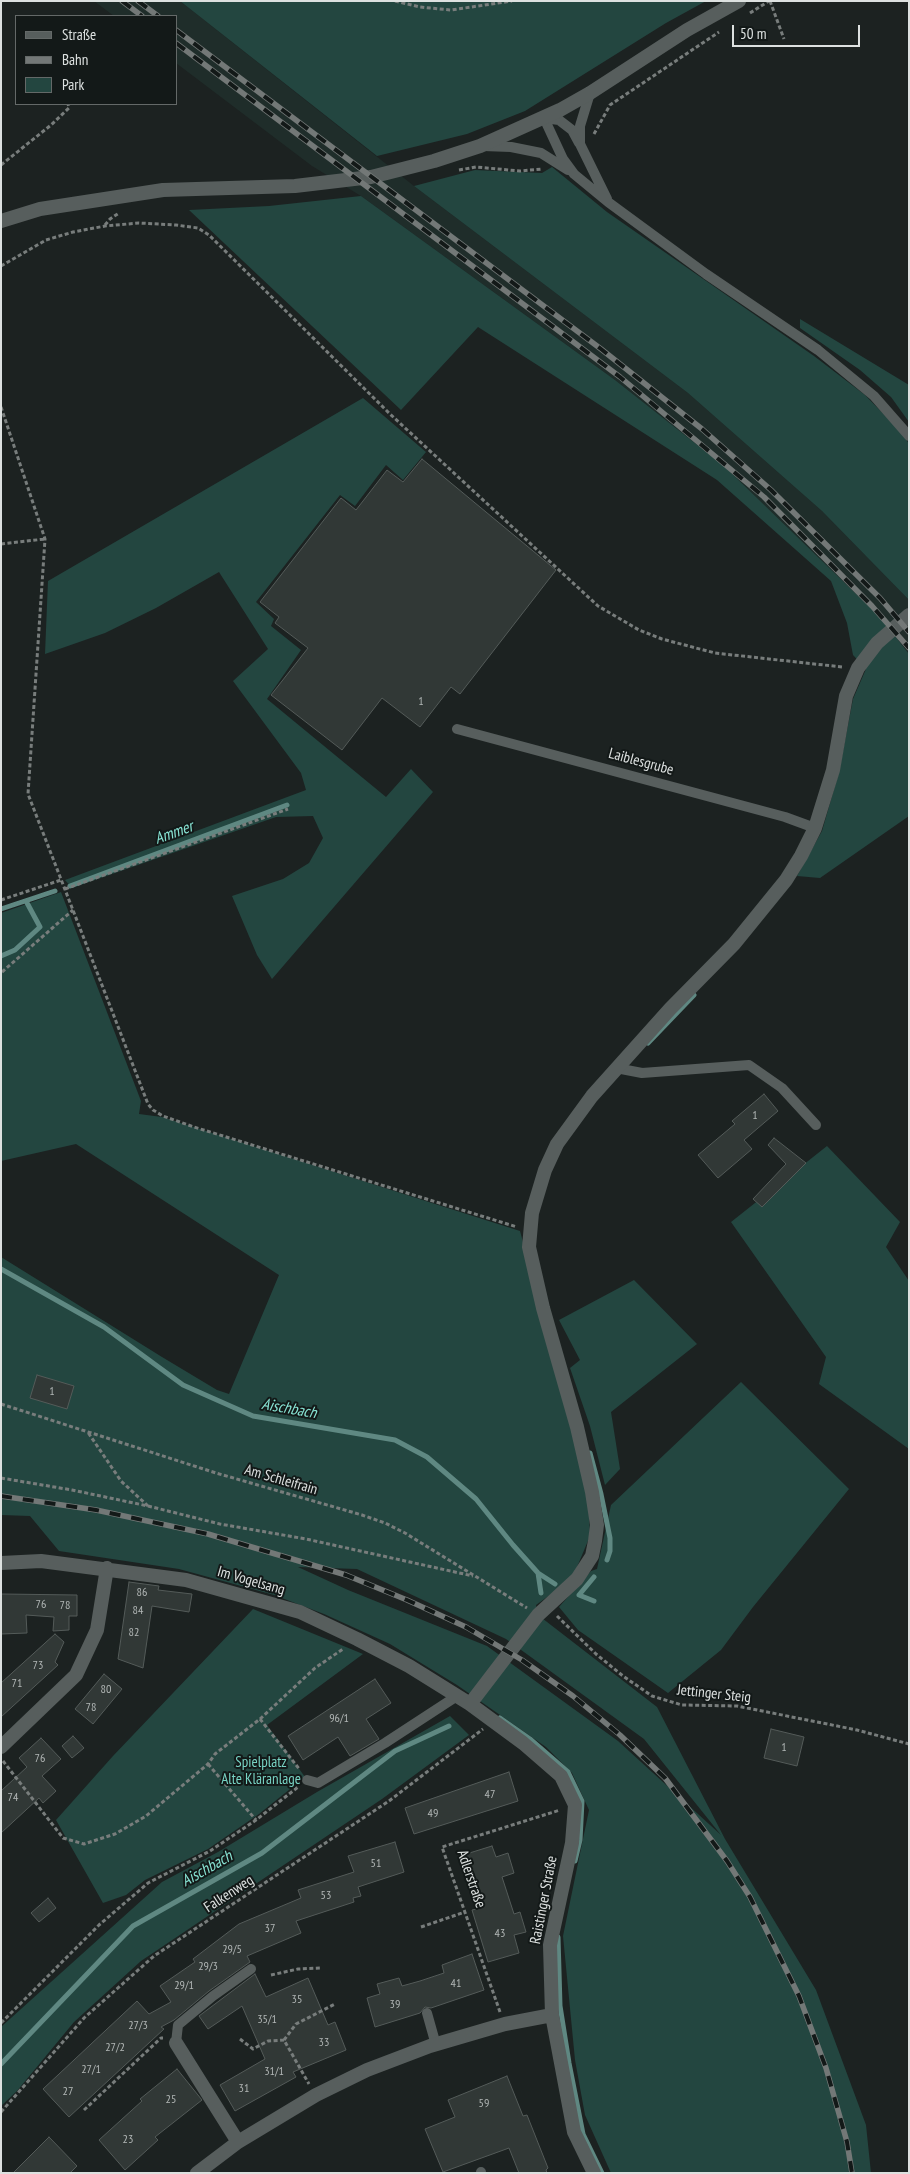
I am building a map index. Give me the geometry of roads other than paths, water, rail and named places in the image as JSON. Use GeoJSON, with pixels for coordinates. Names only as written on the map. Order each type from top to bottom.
{"type":"FeatureCollection","features":[{"type":"Feature","properties":{"kind":"street"},"geometry":{"type":"LineString","coordinates":[[1,221],[40,210],[163,190],[295,186],[371,176],[434,161],[480,146],[544,118],[590,93],[686,30],[739,1]]}},
{"type":"Feature","properties":{"kind":"street"},"geometry":{"type":"LineString","coordinates":[[470,1704],[543,1610],[583,1572],[592,1556],[597,1525],[592,1492],[577,1427],[535,1280],[530,1247],[530,1230],[536,1194],[557,1144],[571,1122],[616,1068],[761,913],[802,856],[815,828],[833,770],[846,696],[858,668],[877,642],[909,615]]}},
{"type":"Feature","properties":{"kind":"street","name":"Im Vogelsang"},"geometry":{"type":"LineString","coordinates":[[1,1563],[41,1561],[107,1568],[186,1580],[245,1595],[300,1612],[357,1639],[409,1666],[470,1704]]}},
{"type":"Feature","properties":{"kind":"street"},"geometry":{"type":"LineString","coordinates":[[1,1747],[76,1675],[97,1630],[107,1568]]}},
{"type":"Feature","properties":{"kind":"street","name":"Raistinger Straße"},"geometry":{"type":"LineString","coordinates":[[470,1704],[523,1743],[561,1776],[575,1805],[572,1843],[550,1945],[552,2015],[574,2132],[594,2173]]}},
{"type":"Feature","properties":{"kind":"street"},"geometry":{"type":"LineString","coordinates":[[197,2173],[238,2142],[316,2095],[366,2070],[436,2045],[505,2024],[552,2015]]}},
{"type":"Feature","properties":{"kind":"street"},"geometry":{"type":"LineString","coordinates":[[176,2043],[238,2142]]}},
{"type":"Feature","properties":{"kind":"lane"},"geometry":{"type":"LineString","coordinates":[[582,147],[580,126],[590,93]]}},
{"type":"Feature","properties":{"kind":"lane"},"geometry":{"type":"LineString","coordinates":[[544,118],[559,120],[572,130],[608,202]]}},
{"type":"Feature","properties":{"kind":"lane"},"geometry":{"type":"LineString","coordinates":[[544,118],[563,159],[574,174]]}},
{"type":"Feature","properties":{"kind":"lane"},"geometry":{"type":"LineString","coordinates":[[480,146],[511,147],[541,153],[574,174],[608,202],[706,274],[818,350],[874,396],[909,436]]}},
{"type":"Feature","properties":{"kind":"lane","name":"Laiblesgrube"},"geometry":{"type":"LineString","coordinates":[[458,729],[785,817],[815,828]]}},
{"type":"Feature","properties":{"kind":"lane"},"geometry":{"type":"LineString","coordinates":[[616,1068],[642,1073],[749,1065],[782,1088],[816,1126]]}},
{"type":"Feature","properties":{"kind":"lane"},"geometry":{"type":"LineString","coordinates":[[307,1780],[318,1783],[385,1743],[457,1696]]}},
{"type":"Feature","properties":{"kind":"lane"},"geometry":{"type":"LineString","coordinates":[[176,2043],[178,2025],[213,1996],[251,1969]]}},
{"type":"Feature","properties":{"kind":"lane"},"geometry":{"type":"LineString","coordinates":[[427,2013],[436,2045]]}},
{"type":"Feature","properties":{"kind":"waterway","name":"Ammer"},"geometry":{"type":"LineString","coordinates":[[70,886],[287,805]]}},
{"type":"Feature","properties":{"kind":"waterway","name":"Ammer"},"geometry":{"type":"LineString","coordinates":[[1,909],[55,891]]}},
{"type":"Feature","properties":{"kind":"waterway","name":"Ammer"},"geometry":{"type":"LineString","coordinates":[[1,956],[15,950],[40,927],[26,901]]}},
{"type":"Feature","properties":{"kind":"waterway"},"geometry":{"type":"LineString","coordinates":[[648,1043],[694,995]]}},
{"type":"Feature","properties":{"kind":"waterway","name":"Aischbach"},"geometry":{"type":"LineString","coordinates":[[1,1269],[104,1327],[183,1385],[253,1416],[395,1440],[427,1457],[476,1499],[538,1573],[555,1584]]}},
{"type":"Feature","properties":{"kind":"waterway"},"geometry":{"type":"LineString","coordinates":[[590,1453],[610,1538],[610,1551],[607,1560]]}},
{"type":"Feature","properties":{"kind":"waterway","name":"Aischbach"},"geometry":{"type":"LineString","coordinates":[[538,1573],[541,1593]]}},
{"type":"Feature","properties":{"kind":"waterway"},"geometry":{"type":"LineString","coordinates":[[594,1577],[579,1595],[594,1601]]}},
{"type":"Feature","properties":{"kind":"waterway"},"geometry":{"type":"LineString","coordinates":[[500,1718],[530,1739],[568,1772],[582,1801],[580,1840],[575,1861]]}},
{"type":"Feature","properties":{"kind":"waterway","name":"Aischbach"},"geometry":{"type":"LineString","coordinates":[[1,2064],[133,1926],[262,1853],[395,1751],[449,1726]]}},
{"type":"Feature","properties":{"kind":"waterway"},"geometry":{"type":"LineString","coordinates":[[558,1937],[560,2006],[569,2063],[583,2134],[602,2173]]}},
{"type":"Feature","properties":{"kind":"railway"},"geometry":{"type":"LineString","coordinates":[[122,1],[141,15]]}},
{"type":"Feature","properties":{"kind":"railway"},"geometry":{"type":"LineString","coordinates":[[138,1],[157,15]]}},
{"type":"Feature","properties":{"kind":"railway"},"geometry":{"type":"LineString","coordinates":[[178,32],[601,349],[702,429],[771,490],[880,598],[909,632]]}},
{"type":"Feature","properties":{"kind":"railway"},"geometry":{"type":"LineString","coordinates":[[178,45],[620,377],[764,497],[872,606],[909,648]]}},
{"type":"Feature","properties":{"kind":"railway"},"geometry":{"type":"LineString","coordinates":[[1,1496],[96,1510],[208,1534],[346,1575],[466,1627],[522,1660],[573,1696],[620,1735],[665,1778],[727,1861],[750,1897],[799,1996],[826,2068],[847,2142],[852,2173]]}},
{"type":"Feature","properties":{"kind":"park label","name":"Spielplatz Alte Kläranlage"},"geometry":{"type":"Point","coordinates":[261,1772]}}]}
